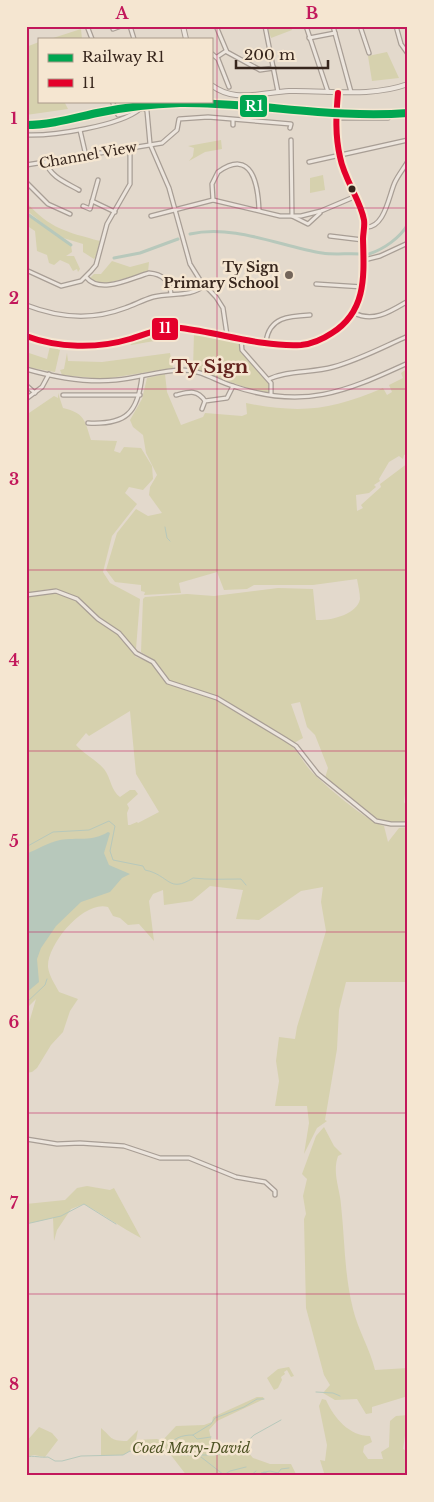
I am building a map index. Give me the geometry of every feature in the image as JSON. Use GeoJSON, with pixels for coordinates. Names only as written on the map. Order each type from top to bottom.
{"type":"FeatureCollection","features":[{"type":"Feature","properties":{"kind":"street"},"geometry":{"type":"LineString","coordinates":[[87,26],[92,38]]}},
{"type":"Feature","properties":{"kind":"street"},"geometry":{"type":"LineString","coordinates":[[113,29],[122,26]]}},
{"type":"Feature","properties":{"kind":"street"},"geometry":{"type":"LineString","coordinates":[[130,26],[134,38]]}},
{"type":"Feature","properties":{"kind":"street"},"geometry":{"type":"LineString","coordinates":[[216,26],[226,51],[260,70],[274,68]]}},
{"type":"Feature","properties":{"kind":"street"},"geometry":{"type":"LineString","coordinates":[[265,26],[278,92]]}},
{"type":"Feature","properties":{"kind":"street"},"geometry":{"type":"LineString","coordinates":[[306,26],[328,93]]}},
{"type":"Feature","properties":{"kind":"street"},"geometry":{"type":"LineString","coordinates":[[333,26],[351,92]]}},
{"type":"Feature","properties":{"kind":"street"},"geometry":{"type":"LineString","coordinates":[[360,26],[368,53]]}},
{"type":"Feature","properties":{"kind":"street"},"geometry":{"type":"LineString","coordinates":[[396,26],[401,44],[408,54]]}},
{"type":"Feature","properties":{"kind":"street"},"geometry":{"type":"LineString","coordinates":[[309,38],[335,33]]}},
{"type":"Feature","properties":{"kind":"street"},"geometry":{"type":"LineString","coordinates":[[217,57],[226,51]]}},
{"type":"Feature","properties":{"kind":"street"},"geometry":{"type":"LineString","coordinates":[[212,54],[217,57],[229,87]]}},
{"type":"Feature","properties":{"kind":"street"},"geometry":{"type":"LineString","coordinates":[[212,86],[223,92],[236,95],[278,92],[338,93],[393,88],[408,84]]}},
{"type":"Feature","properties":{"kind":"street"},"geometry":{"type":"LineString","coordinates":[[26,336],[52,343],[88,346],[119,342],[167,328],[289,345],[317,342],[342,328],[354,313],[363,287],[364,227],[363,216],[342,170],[339,156],[336,118],[338,93]]}},
{"type":"Feature","properties":{"kind":"street"},"geometry":{"type":"LineString","coordinates":[[112,102],[118,115],[141,108],[147,111],[150,144],[166,179],[192,268],[223,308],[227,335]]}},
{"type":"Feature","properties":{"kind":"street"},"geometry":{"type":"LineString","coordinates":[[26,136],[46,136],[80,130],[116,120],[141,108]]}},
{"type":"Feature","properties":{"kind":"street","name":"Channel View"},"geometry":{"type":"LineString","coordinates":[[26,164],[86,156],[166,141],[178,129],[178,119],[192,120],[204,117],[233,120]]}},
{"type":"Feature","properties":{"kind":"street"},"geometry":{"type":"LineString","coordinates":[[336,118],[388,118]]}},
{"type":"Feature","properties":{"kind":"street"},"geometry":{"type":"LineString","coordinates":[[233,125],[233,120],[291,124]]}},
{"type":"Feature","properties":{"kind":"street"},"geometry":{"type":"LineString","coordinates":[[80,130],[86,156]]}},
{"type":"Feature","properties":{"kind":"street"},"geometry":{"type":"LineString","coordinates":[[291,140],[292,216]]}},
{"type":"Feature","properties":{"kind":"street"},"geometry":{"type":"LineString","coordinates":[[309,162],[408,140]]}},
{"type":"Feature","properties":{"kind":"street"},"geometry":{"type":"LineString","coordinates":[[26,270],[61,286],[74,284],[86,277],[96,265],[104,231],[130,184],[130,148]]}},
{"type":"Feature","properties":{"kind":"street"},"geometry":{"type":"LineString","coordinates":[[364,227],[372,225],[384,213],[401,172],[408,161]]}},
{"type":"Feature","properties":{"kind":"street"},"geometry":{"type":"LineString","coordinates":[[46,162],[48,169],[55,176],[79,190]]}},
{"type":"Feature","properties":{"kind":"street"},"geometry":{"type":"LineString","coordinates":[[213,200],[212,184],[218,172],[228,167],[245,167],[251,170],[255,177],[258,210]]}},
{"type":"Feature","properties":{"kind":"street"},"geometry":{"type":"LineString","coordinates":[[83,206],[90,209],[98,180]]}},
{"type":"Feature","properties":{"kind":"street"},"geometry":{"type":"LineString","coordinates":[[26,182],[48,204],[70,214]]}},
{"type":"Feature","properties":{"kind":"street"},"geometry":{"type":"LineString","coordinates":[[150,216],[213,200],[280,216],[311,215],[354,197]]}},
{"type":"Feature","properties":{"kind":"street"},"geometry":{"type":"LineString","coordinates":[[92,201],[115,212]]}},
{"type":"Feature","properties":{"kind":"street"},"geometry":{"type":"LineString","coordinates":[[292,216],[308,224],[321,211]]}},
{"type":"Feature","properties":{"kind":"street"},"geometry":{"type":"LineString","coordinates":[[330,236],[363,240]]}},
{"type":"Feature","properties":{"kind":"street"},"geometry":{"type":"LineString","coordinates":[[364,260],[380,256],[408,243]]}},
{"type":"Feature","properties":{"kind":"street"},"geometry":{"type":"LineString","coordinates":[[86,277],[95,285],[106,286],[149,273],[156,274],[165,279],[171,294]]}},
{"type":"Feature","properties":{"kind":"street"},"geometry":{"type":"LineString","coordinates":[[316,284],[363,287]]}},
{"type":"Feature","properties":{"kind":"street"},"geometry":{"type":"LineString","coordinates":[[26,305],[45,313],[87,317],[108,314],[144,300],[171,294],[191,293],[205,285]]}},
{"type":"Feature","properties":{"kind":"street"},"geometry":{"type":"LineString","coordinates":[[354,313],[367,318],[381,316],[408,301]]}},
{"type":"Feature","properties":{"kind":"street"},"geometry":{"type":"LineString","coordinates":[[266,342],[270,329],[278,320],[286,317],[310,315]]}},
{"type":"Feature","properties":{"kind":"street"},"geometry":{"type":"LineString","coordinates":[[269,379],[286,373],[308,372],[343,364],[408,336]]}},
{"type":"Feature","properties":{"kind":"street"},"geometry":{"type":"LineString","coordinates":[[241,338],[242,350],[269,379],[271,394]]}},
{"type":"Feature","properties":{"kind":"street"},"geometry":{"type":"LineString","coordinates":[[26,369],[99,381],[142,376],[164,371],[190,370],[233,386],[295,398],[330,394],[354,387],[408,363]]}},
{"type":"Feature","properties":{"kind":"street"},"geometry":{"type":"LineString","coordinates":[[26,399],[45,383],[49,374]]}},
{"type":"Feature","properties":{"kind":"street"},"geometry":{"type":"LineString","coordinates":[[88,423],[104,424],[120,420],[135,408],[140,395],[142,376]]}},
{"type":"Feature","properties":{"kind":"street"},"geometry":{"type":"LineString","coordinates":[[26,385],[35,393]]}},
{"type":"Feature","properties":{"kind":"street"},"geometry":{"type":"LineString","coordinates":[[205,401],[227,398],[233,386]]}},
{"type":"Feature","properties":{"kind":"street"},"geometry":{"type":"LineString","coordinates":[[176,395],[192,391],[200,394],[205,401]]}},
{"type":"Feature","properties":{"kind":"street"},"geometry":{"type":"LineString","coordinates":[[63,395],[140,395]]}},
{"type":"Feature","properties":{"kind":"street"},"geometry":{"type":"LineString","coordinates":[[202,409],[205,401]]}},
{"type":"Feature","properties":{"kind":"street"},"geometry":{"type":"LineString","coordinates":[[26,595],[56,592],[77,599],[98,619],[119,633],[136,653],[153,662],[168,682],[217,698],[285,738],[296,746],[318,774],[376,821],[408,824]]}},
{"type":"Feature","properties":{"kind":"street"},"geometry":{"type":"LineString","coordinates":[[26,1139],[57,1144],[80,1143],[124,1146],[160,1158],[189,1158],[236,1176],[265,1182],[275,1191],[275,1195]]}},
{"type":"Feature","properties":{"kind":"green space"},"geometry":{"type":"Polygon","coordinates":[[[267,26],[291,26],[292,30],[271,38],[267,26]]]}},
{"type":"Feature","properties":{"kind":"green space"},"geometry":{"type":"Polygon","coordinates":[[[81,29],[82,38],[53,38],[81,29]]]}},
{"type":"Feature","properties":{"kind":"green space"},"geometry":{"type":"Polygon","coordinates":[[[38,42],[38,102],[64,102],[68,109],[26,115],[26,47],[38,42]]]}},
{"type":"Feature","properties":{"kind":"green space"},"geometry":{"type":"Polygon","coordinates":[[[387,52],[399,78],[372,81],[368,56],[387,52]]]}},
{"type":"Feature","properties":{"kind":"green space"},"geometry":{"type":"Polygon","coordinates":[[[221,140],[222,149],[205,152],[189,161],[193,156],[194,148],[188,146],[221,140]]]}},
{"type":"Feature","properties":{"kind":"green space"},"geometry":{"type":"Polygon","coordinates":[[[323,175],[325,190],[310,193],[310,178],[323,175]]]}},
{"type":"Feature","properties":{"kind":"green space"},"geometry":{"type":"Polygon","coordinates":[[[26,202],[51,224],[78,235],[100,241],[96,256],[94,255],[96,257],[94,259],[83,252],[83,244],[60,237],[26,210],[26,202]]]}},
{"type":"Feature","properties":{"kind":"green space"},"geometry":{"type":"Polygon","coordinates":[[[26,213],[71,245],[72,252],[66,256],[74,256],[80,269],[78,272],[77,269],[73,271],[69,264],[60,260],[54,265],[49,263],[47,255],[37,251],[35,231],[26,225],[26,213]]]}},
{"type":"Feature","properties":{"kind":"green space"},"geometry":{"type":"Polygon","coordinates":[[[112,261],[130,267],[149,262],[148,272],[104,284],[92,281],[90,278],[94,274],[101,274],[112,261]]]}},
{"type":"Feature","properties":{"kind":"green space"},"geometry":{"type":"Polygon","coordinates":[[[171,332],[172,338],[131,345],[130,343],[160,334],[171,332]]]}},
{"type":"Feature","properties":{"kind":"green space"},"geometry":{"type":"Polygon","coordinates":[[[194,333],[241,341],[243,348],[272,383],[273,397],[193,369],[194,333]]]}},
{"type":"Feature","properties":{"kind":"green space"},"geometry":{"type":"Polygon","coordinates":[[[50,346],[60,350],[55,372],[26,367],[26,352],[47,359],[50,346]]]}},
{"type":"Feature","properties":{"kind":"green space"},"geometry":{"type":"Polygon","coordinates":[[[67,353],[68,361],[102,362],[170,353],[173,368],[104,379],[62,375],[60,370],[64,369],[67,353]]]}},
{"type":"Feature","properties":{"kind":"green space"},"geometry":{"type":"Polygon","coordinates":[[[408,368],[408,453],[404,455],[403,459],[399,456],[389,462],[379,479],[380,481],[374,485],[376,487],[369,493],[356,495],[357,511],[363,508],[361,505],[381,487],[380,484],[408,463],[408,770],[404,802],[408,809],[408,822],[387,822],[374,818],[352,802],[325,778],[328,768],[315,735],[307,727],[300,702],[291,704],[303,738],[294,743],[219,698],[174,684],[161,672],[155,661],[141,652],[143,599],[145,597],[187,594],[214,596],[278,588],[313,589],[316,620],[322,620],[342,616],[358,605],[360,599],[357,579],[313,585],[254,585],[247,589],[224,590],[217,572],[179,583],[181,593],[144,595],[145,592],[141,591],[141,585],[115,582],[106,570],[117,533],[136,509],[148,516],[162,513],[149,495],[150,487],[157,475],[146,453],[143,435],[133,427],[130,420],[142,399],[147,378],[165,374],[167,392],[181,425],[203,417],[205,413],[242,416],[247,414],[246,403],[300,409],[316,408],[348,401],[383,388],[387,395],[392,392],[389,385],[403,378],[401,373],[408,368]]]}},
{"type":"Feature","properties":{"kind":"green space"},"geometry":{"type":"Polygon","coordinates":[[[58,393],[63,408],[76,412],[83,419],[91,440],[117,441],[114,451],[120,453],[124,447],[141,448],[152,466],[153,479],[143,490],[129,487],[125,493],[137,504],[112,536],[103,572],[110,583],[140,599],[136,649],[117,629],[98,618],[81,600],[72,595],[50,589],[26,593],[26,410],[29,413],[54,396],[58,398],[58,393]]]}},
{"type":"Feature","properties":{"kind":"green space"},"geometry":{"type":"Polygon","coordinates":[[[56,593],[74,599],[99,622],[118,634],[136,657],[151,662],[170,685],[214,699],[288,743],[295,749],[310,770],[335,793],[367,818],[384,826],[388,842],[399,828],[408,827],[408,982],[346,982],[339,1010],[337,1049],[325,1120],[327,1121],[317,1128],[304,1154],[309,1123],[307,1106],[275,1106],[279,1081],[276,1061],[279,1037],[295,1039],[326,931],[321,902],[323,887],[301,891],[259,920],[236,919],[243,890],[210,886],[192,901],[164,905],[163,890],[153,894],[149,901],[154,941],[139,924],[128,925],[120,918],[113,916],[108,907],[88,910],[78,917],[60,936],[49,958],[48,967],[59,992],[78,999],[70,1011],[63,1032],[51,1045],[37,1068],[32,1072],[26,1073],[26,1033],[36,999],[26,1009],[26,596],[56,593]],[[130,711],[89,736],[86,733],[76,745],[104,769],[120,797],[130,790],[135,790],[138,794],[127,804],[129,808],[127,813],[128,825],[138,823],[159,812],[136,774],[130,711]]]}},
{"type":"Feature","properties":{"kind":"green space"},"geometry":{"type":"Polygon","coordinates":[[[324,1127],[334,1146],[342,1154],[338,1156],[336,1162],[336,1175],[341,1205],[348,1283],[355,1317],[375,1370],[408,1368],[408,1396],[372,1407],[372,1413],[366,1414],[357,1399],[335,1400],[323,1393],[330,1385],[324,1375],[306,1308],[304,1219],[306,1214],[303,1196],[307,1179],[302,1174],[316,1136],[324,1127]]]}},
{"type":"Feature","properties":{"kind":"green space"},"geometry":{"type":"Polygon","coordinates":[[[87,1186],[110,1190],[114,1188],[141,1238],[84,1204],[71,1209],[57,1230],[54,1241],[53,1218],[26,1224],[26,1204],[65,1200],[77,1188],[87,1186]]]}},
{"type":"Feature","properties":{"kind":"green space"},"geometry":{"type":"Polygon","coordinates":[[[289,1367],[294,1376],[291,1377],[287,1370],[284,1372],[285,1374],[281,1377],[282,1380],[278,1388],[274,1390],[267,1378],[278,1369],[289,1367]]]}},
{"type":"Feature","properties":{"kind":"green space","name":"Coed Mary-David"},"geometry":{"type":"Polygon","coordinates":[[[257,1397],[263,1397],[264,1399],[217,1421],[209,1430],[213,1447],[234,1448],[241,1444],[253,1458],[270,1464],[291,1464],[297,1476],[187,1476],[167,1450],[136,1453],[130,1451],[123,1455],[101,1455],[101,1428],[111,1438],[117,1440],[127,1441],[138,1430],[136,1440],[157,1439],[162,1441],[176,1426],[204,1425],[212,1422],[213,1417],[257,1397]]]}},
{"type":"Feature","properties":{"kind":"green space"},"geometry":{"type":"Polygon","coordinates":[[[322,1399],[326,1400],[333,1413],[343,1425],[355,1433],[370,1436],[372,1442],[364,1446],[363,1452],[368,1459],[383,1459],[381,1452],[389,1447],[390,1421],[396,1416],[408,1415],[403,1449],[408,1452],[408,1476],[325,1476],[320,1460],[325,1461],[327,1445],[319,1406],[322,1399]]]}},
{"type":"Feature","properties":{"kind":"green space"},"geometry":{"type":"Polygon","coordinates":[[[39,1427],[52,1433],[58,1440],[45,1457],[34,1455],[26,1457],[26,1442],[39,1427]]]}},
{"type":"Feature","properties":{"kind":"shaded area"},"geometry":{"type":"Polygon","coordinates":[[[108,832],[110,833],[104,853],[109,865],[130,874],[122,878],[110,892],[81,902],[56,926],[41,948],[37,959],[39,982],[26,993],[26,854],[55,841],[96,837],[108,832]]]}},
{"type":"Feature","properties":{"kind":"waterway"},"geometry":{"type":"LineString","coordinates":[[26,213],[71,245]]}},
{"type":"Feature","properties":{"kind":"waterway"},"geometry":{"type":"LineString","coordinates":[[369,254],[391,242],[401,234],[408,224]]}},
{"type":"Feature","properties":{"kind":"waterway"},"geometry":{"type":"LineString","coordinates":[[190,234],[223,232],[256,237],[322,253],[361,254]]}},
{"type":"Feature","properties":{"kind":"waterway"},"geometry":{"type":"LineString","coordinates":[[114,258],[140,253],[178,239]]}},
{"type":"Feature","properties":{"kind":"waterway"},"geometry":{"type":"LineString","coordinates":[[165,527],[167,538],[170,541]]}},
{"type":"Feature","properties":{"kind":"waterway"},"geometry":{"type":"LineString","coordinates":[[26,847],[53,832],[89,830],[109,821],[115,826],[110,851],[113,860],[143,866],[145,870],[153,872],[173,884],[185,882],[193,878],[241,879],[246,885]]}},
{"type":"Feature","properties":{"kind":"waterway"},"geometry":{"type":"LineString","coordinates":[[26,1003],[45,985],[47,979]]}},
{"type":"Feature","properties":{"kind":"waterway"},"geometry":{"type":"LineString","coordinates":[[26,1224],[61,1216],[84,1204],[116,1224]]}},
{"type":"Feature","properties":{"kind":"waterway"},"geometry":{"type":"LineString","coordinates":[[316,1392],[333,1393],[340,1396]]}},
{"type":"Feature","properties":{"kind":"waterway"},"geometry":{"type":"LineString","coordinates":[[193,1435],[211,1424],[215,1418],[244,1407],[257,1399],[264,1399]]}},
{"type":"Feature","properties":{"kind":"waterway"},"geometry":{"type":"LineString","coordinates":[[26,1457],[48,1457],[55,1461],[62,1461],[81,1456],[123,1455],[130,1451],[136,1453],[167,1450],[181,1455],[215,1455],[238,1450],[254,1435],[281,1420]]}},
{"type":"Feature","properties":{"kind":"waterway"},"geometry":{"type":"LineString","coordinates":[[168,1448],[175,1439],[181,1436],[193,1435],[197,1439],[211,1437]]}},
{"type":"Feature","properties":{"kind":"waterway"},"geometry":{"type":"LineString","coordinates":[[201,1457],[224,1475],[230,1471],[246,1467]]}},
{"type":"Feature","properties":{"kind":"waterway"},"geometry":{"type":"LineString","coordinates":[[259,1476],[261,1473],[270,1471],[278,1473],[281,1469],[289,1468]]}},
{"type":"Feature","properties":{"kind":"waterway"},"geometry":{"type":"LineString","coordinates":[[250,1476],[256,1471]]}},
{"type":"Feature","properties":{"kind":"waterway"},"geometry":{"type":"LineString","coordinates":[[264,1472],[273,1476]]}},
{"type":"Feature","properties":{"kind":"rail line","name":"R1"},"geometry":{"type":"LineString","coordinates":[[26,125],[53,123],[128,107],[180,103],[209,103],[351,114],[408,113]]}},
{"type":"Feature","properties":{"kind":"transit line","name":"11"},"geometry":{"type":"LineString","coordinates":[[26,336],[51,343],[91,346],[130,339],[168,328],[181,328],[271,344],[301,345],[309,344],[332,333],[352,314],[361,291],[363,279],[364,222],[360,205],[345,173],[340,157],[336,125],[338,93]]}},
{"type":"Feature","properties":{"kind":"place","name":"Ty Sign Primary School"},"geometry":{"type":"Point","coordinates":[289,275]}},
{"type":"Feature","properties":{"kind":"district","name":"Ty Sign"},"geometry":{"type":"Point","coordinates":[210,366]}}]}
